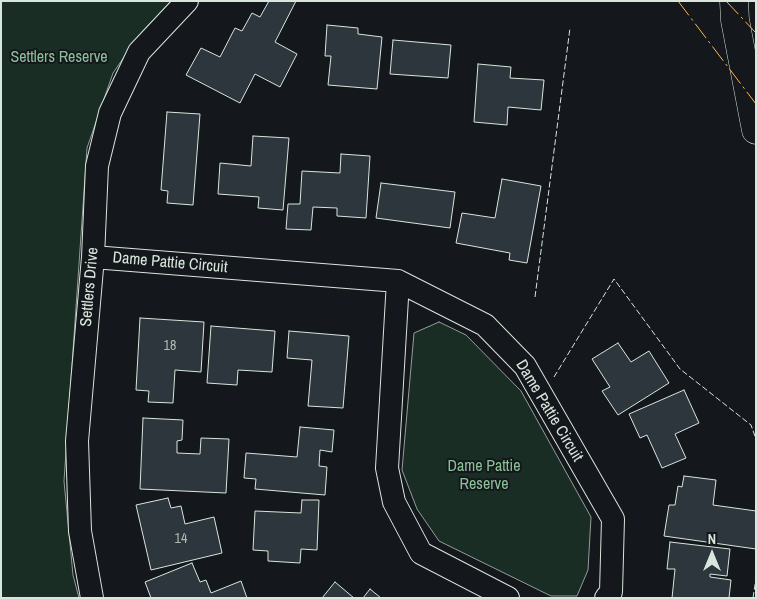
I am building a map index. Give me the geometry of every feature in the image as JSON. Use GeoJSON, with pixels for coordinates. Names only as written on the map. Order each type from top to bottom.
{"type":"FeatureCollection","features":[{"type":"Feature","properties":{"kind":"main road"},"geometry":{"type":"LineString","coordinates":[[734,1],[735,20],[756,130]]}},
{"type":"Feature","properties":{"kind":"street","name":"Settlers Drive"},"geometry":{"type":"LineString","coordinates":[[92,598],[80,531],[77,441],[93,257],[97,166],[110,113],[139,52],[187,1]]}},
{"type":"Feature","properties":{"kind":"street","name":"Dame Pattie Circuit"},"geometry":{"type":"LineString","coordinates":[[93,257],[398,281],[486,325],[524,366],[613,519],[611,592],[606,598]]}},
{"type":"Feature","properties":{"kind":"street"},"geometry":{"type":"LineString","coordinates":[[398,281],[387,468],[394,502],[421,553],[508,598]]}},
{"type":"Feature","properties":{"kind":"green space","name":"Settlers Reserve"},"geometry":{"type":"Polygon","coordinates":[[[1,1],[171,1],[140,34],[113,73],[87,148],[64,481],[73,575],[79,598],[1,598],[1,1]]]}},
{"type":"Feature","properties":{"kind":"green space","name":"Dame Pattie Reserve"},"geometry":{"type":"Polygon","coordinates":[[[439,322],[466,335],[521,391],[591,517],[588,570],[577,596],[551,596],[439,541],[417,509],[402,470],[414,333],[439,322]]]}},
{"type":"Feature","properties":{"kind":"building"},"geometry":{"type":"Polygon","coordinates":[[[269,1],[296,1],[275,42],[297,54],[280,87],[255,74],[240,103],[186,75],[201,48],[220,57],[235,28],[242,31],[252,13],[260,17],[269,1]]]}},
{"type":"Feature","properties":{"kind":"building"},"geometry":{"type":"Polygon","coordinates":[[[327,25],[358,28],[358,34],[382,37],[377,89],[328,85],[331,56],[325,56],[327,25]]]}},
{"type":"Feature","properties":{"kind":"building"},"geometry":{"type":"Polygon","coordinates":[[[393,40],[451,45],[448,78],[390,74],[393,40]]]}},
{"type":"Feature","properties":{"kind":"building"},"geometry":{"type":"Polygon","coordinates":[[[478,64],[511,67],[510,78],[544,80],[541,110],[508,107],[507,125],[474,122],[478,64]]]}},
{"type":"Feature","properties":{"kind":"building"},"geometry":{"type":"Polygon","coordinates":[[[167,112],[200,114],[193,205],[167,203],[168,191],[161,190],[167,112]]]}},
{"type":"Feature","properties":{"kind":"building"},"geometry":{"type":"Polygon","coordinates":[[[253,136],[289,138],[283,210],[258,208],[259,197],[218,194],[220,163],[251,166],[253,136]]]}},
{"type":"Feature","properties":{"kind":"building"},"geometry":{"type":"Polygon","coordinates":[[[341,154],[370,156],[366,218],[337,216],[337,208],[313,207],[311,230],[286,229],[288,204],[300,204],[302,171],[340,173],[341,154]]]}},
{"type":"Feature","properties":{"kind":"building"},"geometry":{"type":"Polygon","coordinates":[[[502,179],[541,186],[527,263],[509,260],[510,253],[456,243],[462,213],[495,218],[502,179]]]}},
{"type":"Feature","properties":{"kind":"building"},"geometry":{"type":"Polygon","coordinates":[[[381,183],[455,192],[450,228],[376,218],[381,183]]]}},
{"type":"Feature","properties":{"kind":"building"},"geometry":{"type":"Polygon","coordinates":[[[140,318],[204,322],[201,372],[175,370],[173,403],[148,402],[149,391],[136,390],[140,318]]]}},
{"type":"Feature","properties":{"kind":"building"},"geometry":{"type":"Polygon","coordinates":[[[211,326],[275,331],[272,372],[238,370],[237,385],[207,383],[211,326]]]}},
{"type":"Feature","properties":{"kind":"building"},"geometry":{"type":"Polygon","coordinates":[[[289,331],[349,336],[343,408],[308,406],[312,360],[287,358],[289,331]]]}},
{"type":"Feature","properties":{"kind":"building"},"geometry":{"type":"Polygon","coordinates":[[[618,343],[631,362],[649,351],[669,383],[618,415],[602,391],[610,387],[592,359],[618,343]]]}},
{"type":"Feature","properties":{"kind":"building"},"geometry":{"type":"Polygon","coordinates":[[[684,390],[699,423],[675,434],[686,458],[662,468],[647,435],[640,438],[629,414],[684,390]]]}},
{"type":"Feature","properties":{"kind":"building"},"geometry":{"type":"Polygon","coordinates":[[[143,418],[183,420],[182,440],[177,441],[177,453],[200,454],[201,438],[229,439],[226,493],[140,489],[143,418]]]}},
{"type":"Feature","properties":{"kind":"building"},"geometry":{"type":"Polygon","coordinates":[[[300,427],[334,430],[332,452],[320,450],[319,466],[327,467],[325,495],[255,489],[256,479],[244,478],[246,453],[297,457],[300,427]]]}},
{"type":"Feature","properties":{"kind":"building"},"geometry":{"type":"Polygon","coordinates":[[[684,476],[716,480],[713,505],[756,511],[756,549],[664,536],[669,505],[675,505],[678,486],[682,487],[684,476]]]}},
{"type":"Feature","properties":{"kind":"building"},"geometry":{"type":"Polygon","coordinates":[[[168,498],[171,508],[181,506],[185,524],[214,517],[222,553],[151,570],[136,505],[168,498]]]}},
{"type":"Feature","properties":{"kind":"building"},"geometry":{"type":"Polygon","coordinates":[[[302,500],[319,500],[317,550],[301,549],[300,563],[268,561],[268,551],[253,550],[255,511],[301,513],[302,500]]]}},
{"type":"Feature","properties":{"kind":"building"},"geometry":{"type":"Polygon","coordinates":[[[670,542],[730,549],[727,576],[710,574],[710,577],[731,580],[729,598],[672,598],[675,569],[667,569],[670,542]]]}},
{"type":"Feature","properties":{"kind":"building"},"geometry":{"type":"Polygon","coordinates":[[[192,563],[200,582],[206,580],[211,593],[241,581],[247,598],[151,598],[145,582],[192,563]]]}},
{"type":"Feature","properties":{"kind":"building"},"geometry":{"type":"Polygon","coordinates":[[[335,582],[354,598],[322,598],[335,582]]]}},
{"type":"Feature","properties":{"kind":"building"},"geometry":{"type":"Polygon","coordinates":[[[370,589],[381,598],[363,598],[370,589]]]}},
{"type":"Feature","properties":{"kind":"fence"},"geometry":{"type":"LineString","coordinates":[[535,297],[570,28]]}},
{"type":"Feature","properties":{"kind":"fence"},"geometry":{"type":"LineString","coordinates":[[554,377],[614,279],[680,369],[751,425],[756,439]]}},
{"type":"Feature","properties":{"kind":"fence"},"geometry":{"type":"LineString","coordinates":[[753,598],[756,579]]}},
{"type":"Feature","properties":{"kind":"power"},"geometry":{"type":"LineString","coordinates":[[678,1],[756,104]]}},
{"type":"Feature","properties":{"kind":"power"},"geometry":{"type":"LineString","coordinates":[[726,1],[756,33]]}}]}
